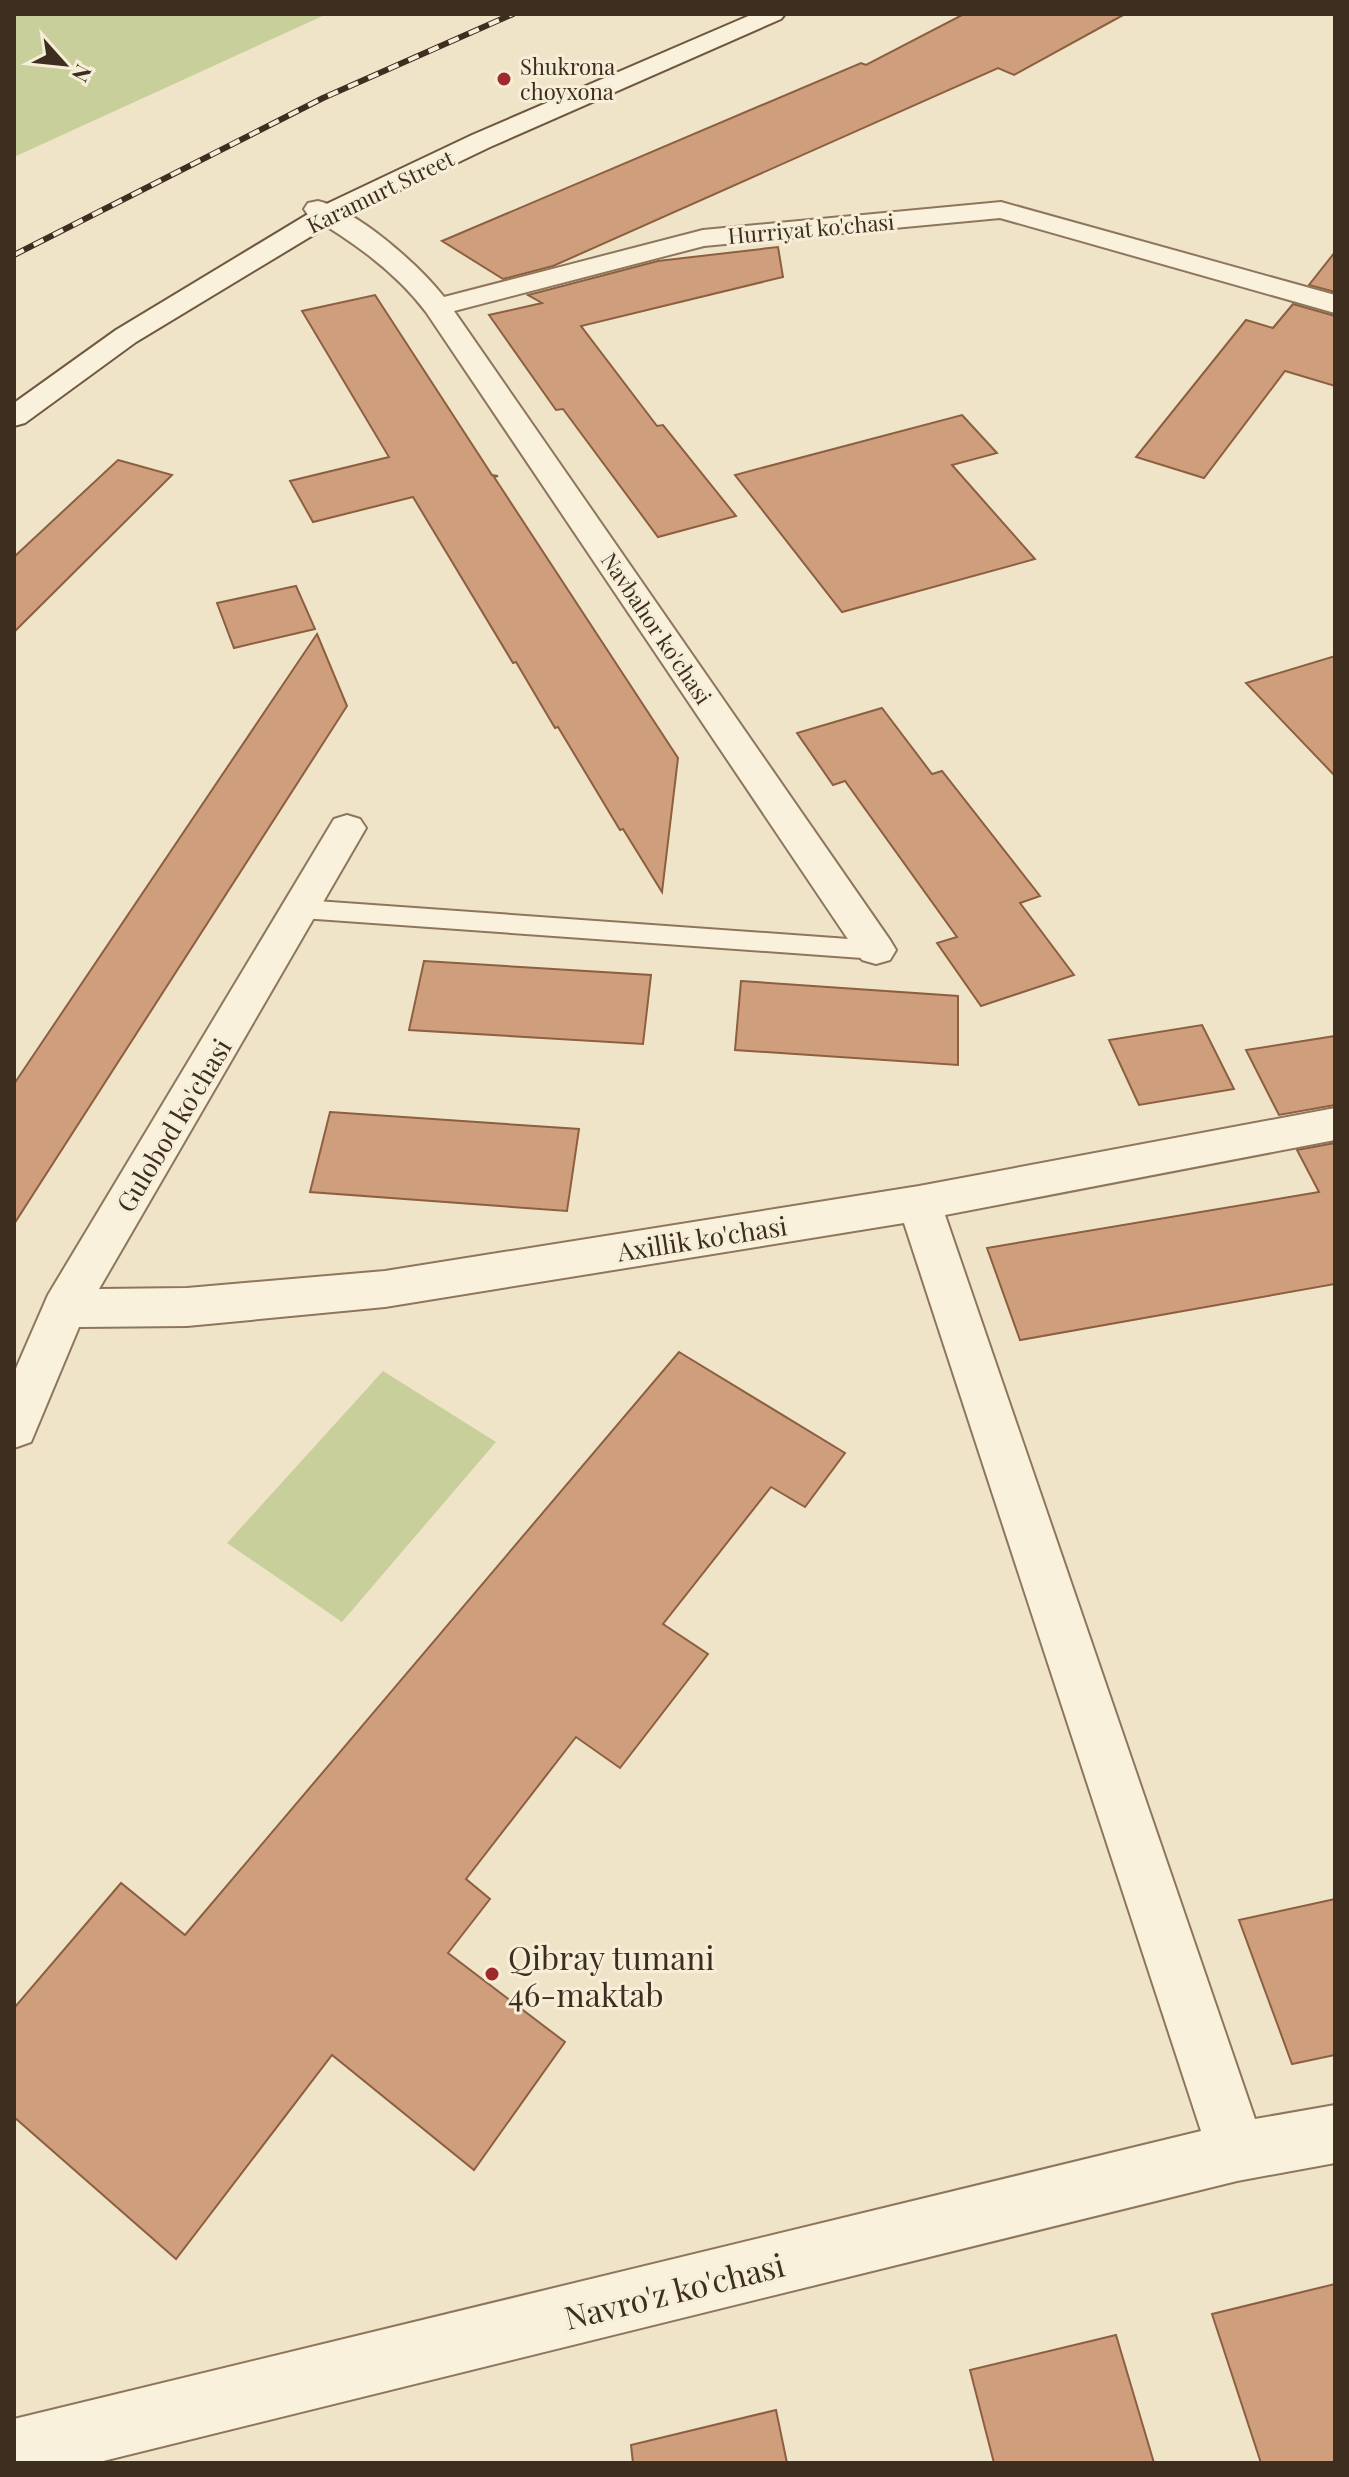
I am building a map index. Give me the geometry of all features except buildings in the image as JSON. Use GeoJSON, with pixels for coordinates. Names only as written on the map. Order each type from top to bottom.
{"type":"FeatureCollection","features":[{"type":"Feature","properties":{"kind":"street","name":"Karamurt Street"},"geometry":{"type":"LineString","coordinates":[[14,403],[114,331],[323,211],[469,136],[751,14]]}},
{"type":"Feature","properties":{"kind":"street","name":"Karamurt Street"},"geometry":{"type":"LineString","coordinates":[[14,417],[191,294],[323,211],[773,14]]}},
{"type":"Feature","properties":{"kind":"street","name":"Hurriyat ko'chasi"},"geometry":{"type":"LineString","coordinates":[[437,307],[703,238],[1001,210],[1335,304]]}},
{"type":"Feature","properties":{"kind":"street"},"geometry":{"type":"LineString","coordinates":[[323,211],[347,225],[426,290],[437,307]]}},
{"type":"Feature","properties":{"kind":"street","name":"Navbahor ko'chasi"},"geometry":{"type":"LineString","coordinates":[[437,307],[876,950]]}},
{"type":"Feature","properties":{"kind":"street","name":"Gulobod ko'chasi"},"geometry":{"type":"LineString","coordinates":[[14,1428],[64,1308],[347,828]]}},
{"type":"Feature","properties":{"kind":"street","name":"Axillik ko'chasi"},"geometry":{"type":"LineString","coordinates":[[64,1308],[187,1307],[385,1289],[919,1203],[1335,1124]]}},
{"type":"Feature","properties":{"kind":"street"},"geometry":{"type":"LineString","coordinates":[[919,1203],[1237,2152]]}},
{"type":"Feature","properties":{"kind":"street","name":"Navro'z ko'chasi"},"geometry":{"type":"LineString","coordinates":[[14,2451],[1237,2152],[1335,2134]]}},
{"type":"Feature","properties":{"kind":"lane"},"geometry":{"type":"LineString","coordinates":[[302,909],[876,950]]}},
{"type":"Feature","properties":{"kind":"green space"},"geometry":{"type":"Polygon","coordinates":[[[14,14],[327,14],[14,157],[14,14]]]}},
{"type":"Feature","properties":{"kind":"green space"},"geometry":{"type":"Polygon","coordinates":[[[383,1371],[496,1442],[342,1622],[227,1543],[383,1371]]]}},
{"type":"Feature","properties":{"kind":"railway"},"geometry":{"type":"LineString","coordinates":[[14,255],[323,98],[513,14]]}},
{"type":"Feature","properties":{"kind":"place","name":"Shukrona choyxona"},"geometry":{"type":"Point","coordinates":[504,79]}},
{"type":"Feature","properties":{"kind":"place","name":"Qibray tumani 46-maktab"},"geometry":{"type":"Point","coordinates":[492,1974]}}]}
